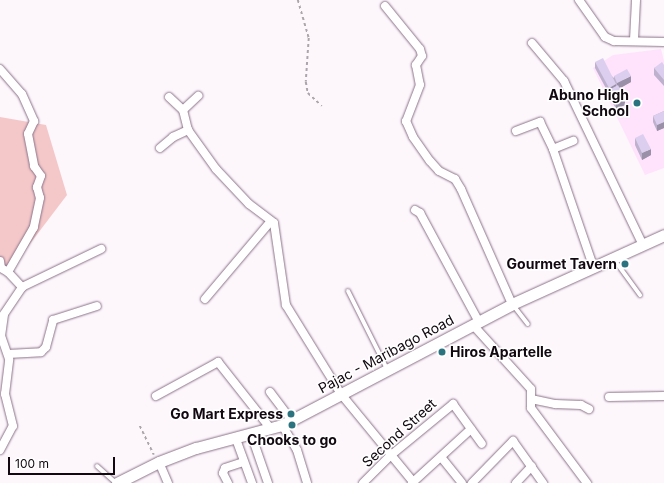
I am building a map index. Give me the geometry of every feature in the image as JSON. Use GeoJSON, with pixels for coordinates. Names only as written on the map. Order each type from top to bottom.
{"type":"FeatureCollection","features":[{"type":"Feature","properties":{"kind":"street"},"geometry":{"type":"LineString","coordinates":[[579,0],[605,37],[614,41],[634,40],[664,42]]}},
{"type":"Feature","properties":{"kind":"street"},"geometry":{"type":"LineString","coordinates":[[634,40],[636,0]]}},
{"type":"Feature","properties":{"kind":"street"},"geometry":{"type":"LineString","coordinates":[[385,6],[420,49],[422,56],[416,65],[420,85],[406,121],[413,137],[430,161],[439,171],[455,179],[461,189],[512,304]]}},
{"type":"Feature","properties":{"kind":"street"},"geometry":{"type":"LineString","coordinates":[[532,44],[564,81],[642,244]]}},
{"type":"Feature","properties":{"kind":"street"},"geometry":{"type":"LineString","coordinates":[[0,69],[22,94],[34,121],[28,134],[34,166],[41,176],[37,186],[40,198],[34,227],[8,272]]}},
{"type":"Feature","properties":{"kind":"street"},"geometry":{"type":"LineString","coordinates":[[183,110],[198,96]]}},
{"type":"Feature","properties":{"kind":"street"},"geometry":{"type":"LineString","coordinates":[[169,97],[183,110],[188,130],[235,190],[271,221],[277,231],[286,305],[342,394],[413,483],[470,429],[482,444]]}},
{"type":"Feature","properties":{"kind":"street"},"geometry":{"type":"LineString","coordinates":[[516,131],[540,122],[553,149],[592,266]]}},
{"type":"Feature","properties":{"kind":"street"},"geometry":{"type":"LineString","coordinates":[[160,148],[173,137],[188,130]]}},
{"type":"Feature","properties":{"kind":"street"},"geometry":{"type":"LineString","coordinates":[[553,149],[573,141]]}},
{"type":"Feature","properties":{"kind":"street"},"geometry":{"type":"LineString","coordinates":[[415,210],[420,213],[476,323],[531,389],[531,408],[587,483]]}},
{"type":"Feature","properties":{"kind":"street"},"geometry":{"type":"LineString","coordinates":[[205,299],[271,221]]}},
{"type":"Feature","properties":{"kind":"street","name":"Pajac - Maribago Road"},"geometry":{"type":"LineString","coordinates":[[116,483],[158,462],[196,448],[236,439],[286,423],[512,304],[592,266],[664,235]]}},
{"type":"Feature","properties":{"kind":"street"},"geometry":{"type":"LineString","coordinates":[[0,450],[13,430],[5,394],[8,354],[2,340],[1,326],[4,314],[22,287],[101,249]]}},
{"type":"Feature","properties":{"kind":"street"},"geometry":{"type":"LineString","coordinates":[[0,261],[1,268],[8,272],[22,287]]}},
{"type":"Feature","properties":{"kind":"street"},"geometry":{"type":"LineString","coordinates":[[8,354],[41,352],[46,347],[53,320],[97,306]]}},
{"type":"Feature","properties":{"kind":"street"},"geometry":{"type":"LineString","coordinates":[[156,396],[218,362],[271,429]]}},
{"type":"Feature","properties":{"kind":"street"},"geometry":{"type":"LineString","coordinates":[[270,392],[286,423],[308,483]]}},
{"type":"Feature","properties":{"kind":"street"},"geometry":{"type":"LineString","coordinates":[[608,397],[664,396]]}},
{"type":"Feature","properties":{"kind":"street"},"geometry":{"type":"LineString","coordinates":[[531,399],[555,404],[581,405],[589,409]]}},
{"type":"Feature","properties":{"kind":"street","name":"Second Street"},"geometry":{"type":"LineString","coordinates":[[364,483],[390,456],[453,404],[470,429]]}},
{"type":"Feature","properties":{"kind":"street"},"geometry":{"type":"LineString","coordinates":[[251,434],[268,483]]}},
{"type":"Feature","properties":{"kind":"street"},"geometry":{"type":"LineString","coordinates":[[236,439],[252,483]]}},
{"type":"Feature","properties":{"kind":"street"},"geometry":{"type":"LineString","coordinates":[[472,483],[513,441],[543,483]]}},
{"type":"Feature","properties":{"kind":"street"},"geometry":{"type":"LineString","coordinates":[[441,457],[462,483]]}},
{"type":"Feature","properties":{"kind":"street"},"geometry":{"type":"LineString","coordinates":[[158,462],[168,483]]}},
{"type":"Feature","properties":{"kind":"street"},"geometry":{"type":"LineString","coordinates":[[228,483],[224,473],[225,468],[244,462]]}},
{"type":"Feature","properties":{"kind":"street"},"geometry":{"type":"LineString","coordinates":[[516,483],[532,466]]}},
{"type":"Feature","properties":{"kind":"lane"},"geometry":{"type":"LineString","coordinates":[[612,257],[640,295]]}},
{"type":"Feature","properties":{"kind":"lane"},"geometry":{"type":"LineString","coordinates":[[348,290],[387,370]]}},
{"type":"Feature","properties":{"kind":"lane"},"geometry":{"type":"LineString","coordinates":[[512,304],[528,324]]}},
{"type":"Feature","properties":{"kind":"lane"},"geometry":{"type":"LineString","coordinates":[[97,466],[116,483]]}},
{"type":"Feature","properties":{"kind":"path"},"geometry":{"type":"LineString","coordinates":[[298,0],[308,38],[306,82],[308,93],[322,106]]}},
{"type":"Feature","properties":{"kind":"path"},"geometry":{"type":"LineString","coordinates":[[140,426],[158,462]]}},
{"type":"Feature","properties":{"kind":"shaded area","name":"Abuno High School"},"geometry":{"type":"Polygon","coordinates":[[[661,49],[664,61],[664,168],[645,175],[593,68],[613,55],[661,49]]]}},
{"type":"Feature","properties":{"kind":"shaded area"},"geometry":{"type":"Polygon","coordinates":[[[0,117],[46,125],[67,195],[7,274],[0,270],[0,117]]]}},
{"type":"Feature","properties":{"kind":"building"},"geometry":{"type":"Polygon","coordinates":[[[603,58],[616,84],[609,88],[595,62],[603,58]]]}},
{"type":"Feature","properties":{"kind":"building"},"geometry":{"type":"Polygon","coordinates":[[[662,62],[664,65],[664,80],[654,68],[662,62]]]}},
{"type":"Feature","properties":{"kind":"building"},"geometry":{"type":"Polygon","coordinates":[[[627,69],[631,76],[617,83],[614,76],[627,69]]]}},
{"type":"Feature","properties":{"kind":"building"},"geometry":{"type":"Polygon","coordinates":[[[618,85],[625,99],[616,103],[609,90],[618,85]]]}},
{"type":"Feature","properties":{"kind":"building"},"geometry":{"type":"Polygon","coordinates":[[[664,111],[664,122],[657,125],[653,116],[664,111]]]}},
{"type":"Feature","properties":{"kind":"building"},"geometry":{"type":"Polygon","coordinates":[[[643,134],[651,149],[642,153],[635,138],[643,134]]]}},
{"type":"Feature","properties":{"kind":"place","name":"Abuno High School"},"geometry":{"type":"Point","coordinates":[637,103]}},
{"type":"Feature","properties":{"kind":"place","name":"Gourmet Tavern"},"geometry":{"type":"Point","coordinates":[625,264]}},
{"type":"Feature","properties":{"kind":"place","name":"Hiros Apartelle"},"geometry":{"type":"Point","coordinates":[442,352]}},
{"type":"Feature","properties":{"kind":"place","name":"Go Mart Express"},"geometry":{"type":"Point","coordinates":[291,414]}},
{"type":"Feature","properties":{"kind":"place","name":"Chooks to go"},"geometry":{"type":"Point","coordinates":[292,425]}}]}
